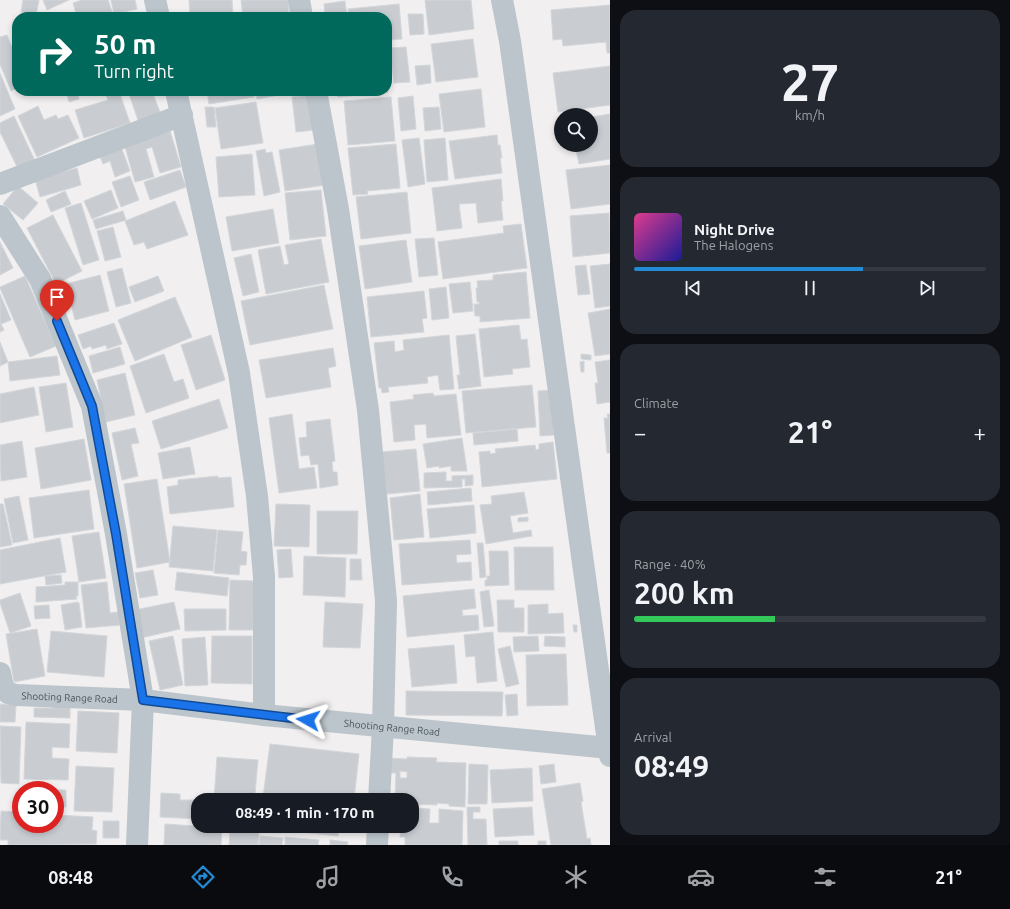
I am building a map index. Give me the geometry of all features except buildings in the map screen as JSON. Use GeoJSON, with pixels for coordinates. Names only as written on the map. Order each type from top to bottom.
{"type":"FeatureCollection","features":[{"type":"Feature","properties":{"kind":"street"},"geometry":{"type":"LineString","coordinates":[[155,0],[158,12]]}},
{"type":"Feature","properties":{"kind":"street"},"geometry":{"type":"LineString","coordinates":[[299,0],[301,12]]}},
{"type":"Feature","properties":{"kind":"street"},"geometry":{"type":"LineString","coordinates":[[502,0],[510,41],[610,751]]}},
{"type":"Feature","properties":{"kind":"street"},"geometry":{"type":"LineString","coordinates":[[177,96],[239,373],[257,496],[264,577],[264,715]]}},
{"type":"Feature","properties":{"kind":"street"},"geometry":{"type":"LineString","coordinates":[[317,96],[338,209],[368,410],[386,601],[380,793]]}},
{"type":"Feature","properties":{"kind":"street"},"geometry":{"type":"LineString","coordinates":[[0,184],[182,115]]}},
{"type":"Feature","properties":{"kind":"street"},"geometry":{"type":"LineString","coordinates":[[0,216],[40,279],[92,406],[116,534],[143,700],[137,845]]}},
{"type":"Feature","properties":{"kind":"street","name":"Shooting Range Road"},"geometry":{"type":"LineString","coordinates":[[0,673],[4,693],[16,695],[143,700],[264,715],[610,751]]}},
{"type":"Feature","properties":{"kind":"street"},"geometry":{"type":"LineString","coordinates":[[377,845],[378,833]]}},
{"type":"Feature","properties":{"kind":"route"},"geometry":{"type":"LineString","coordinates":[[57,321],[92,406],[116,534],[143,700],[308,720]]}}]}
